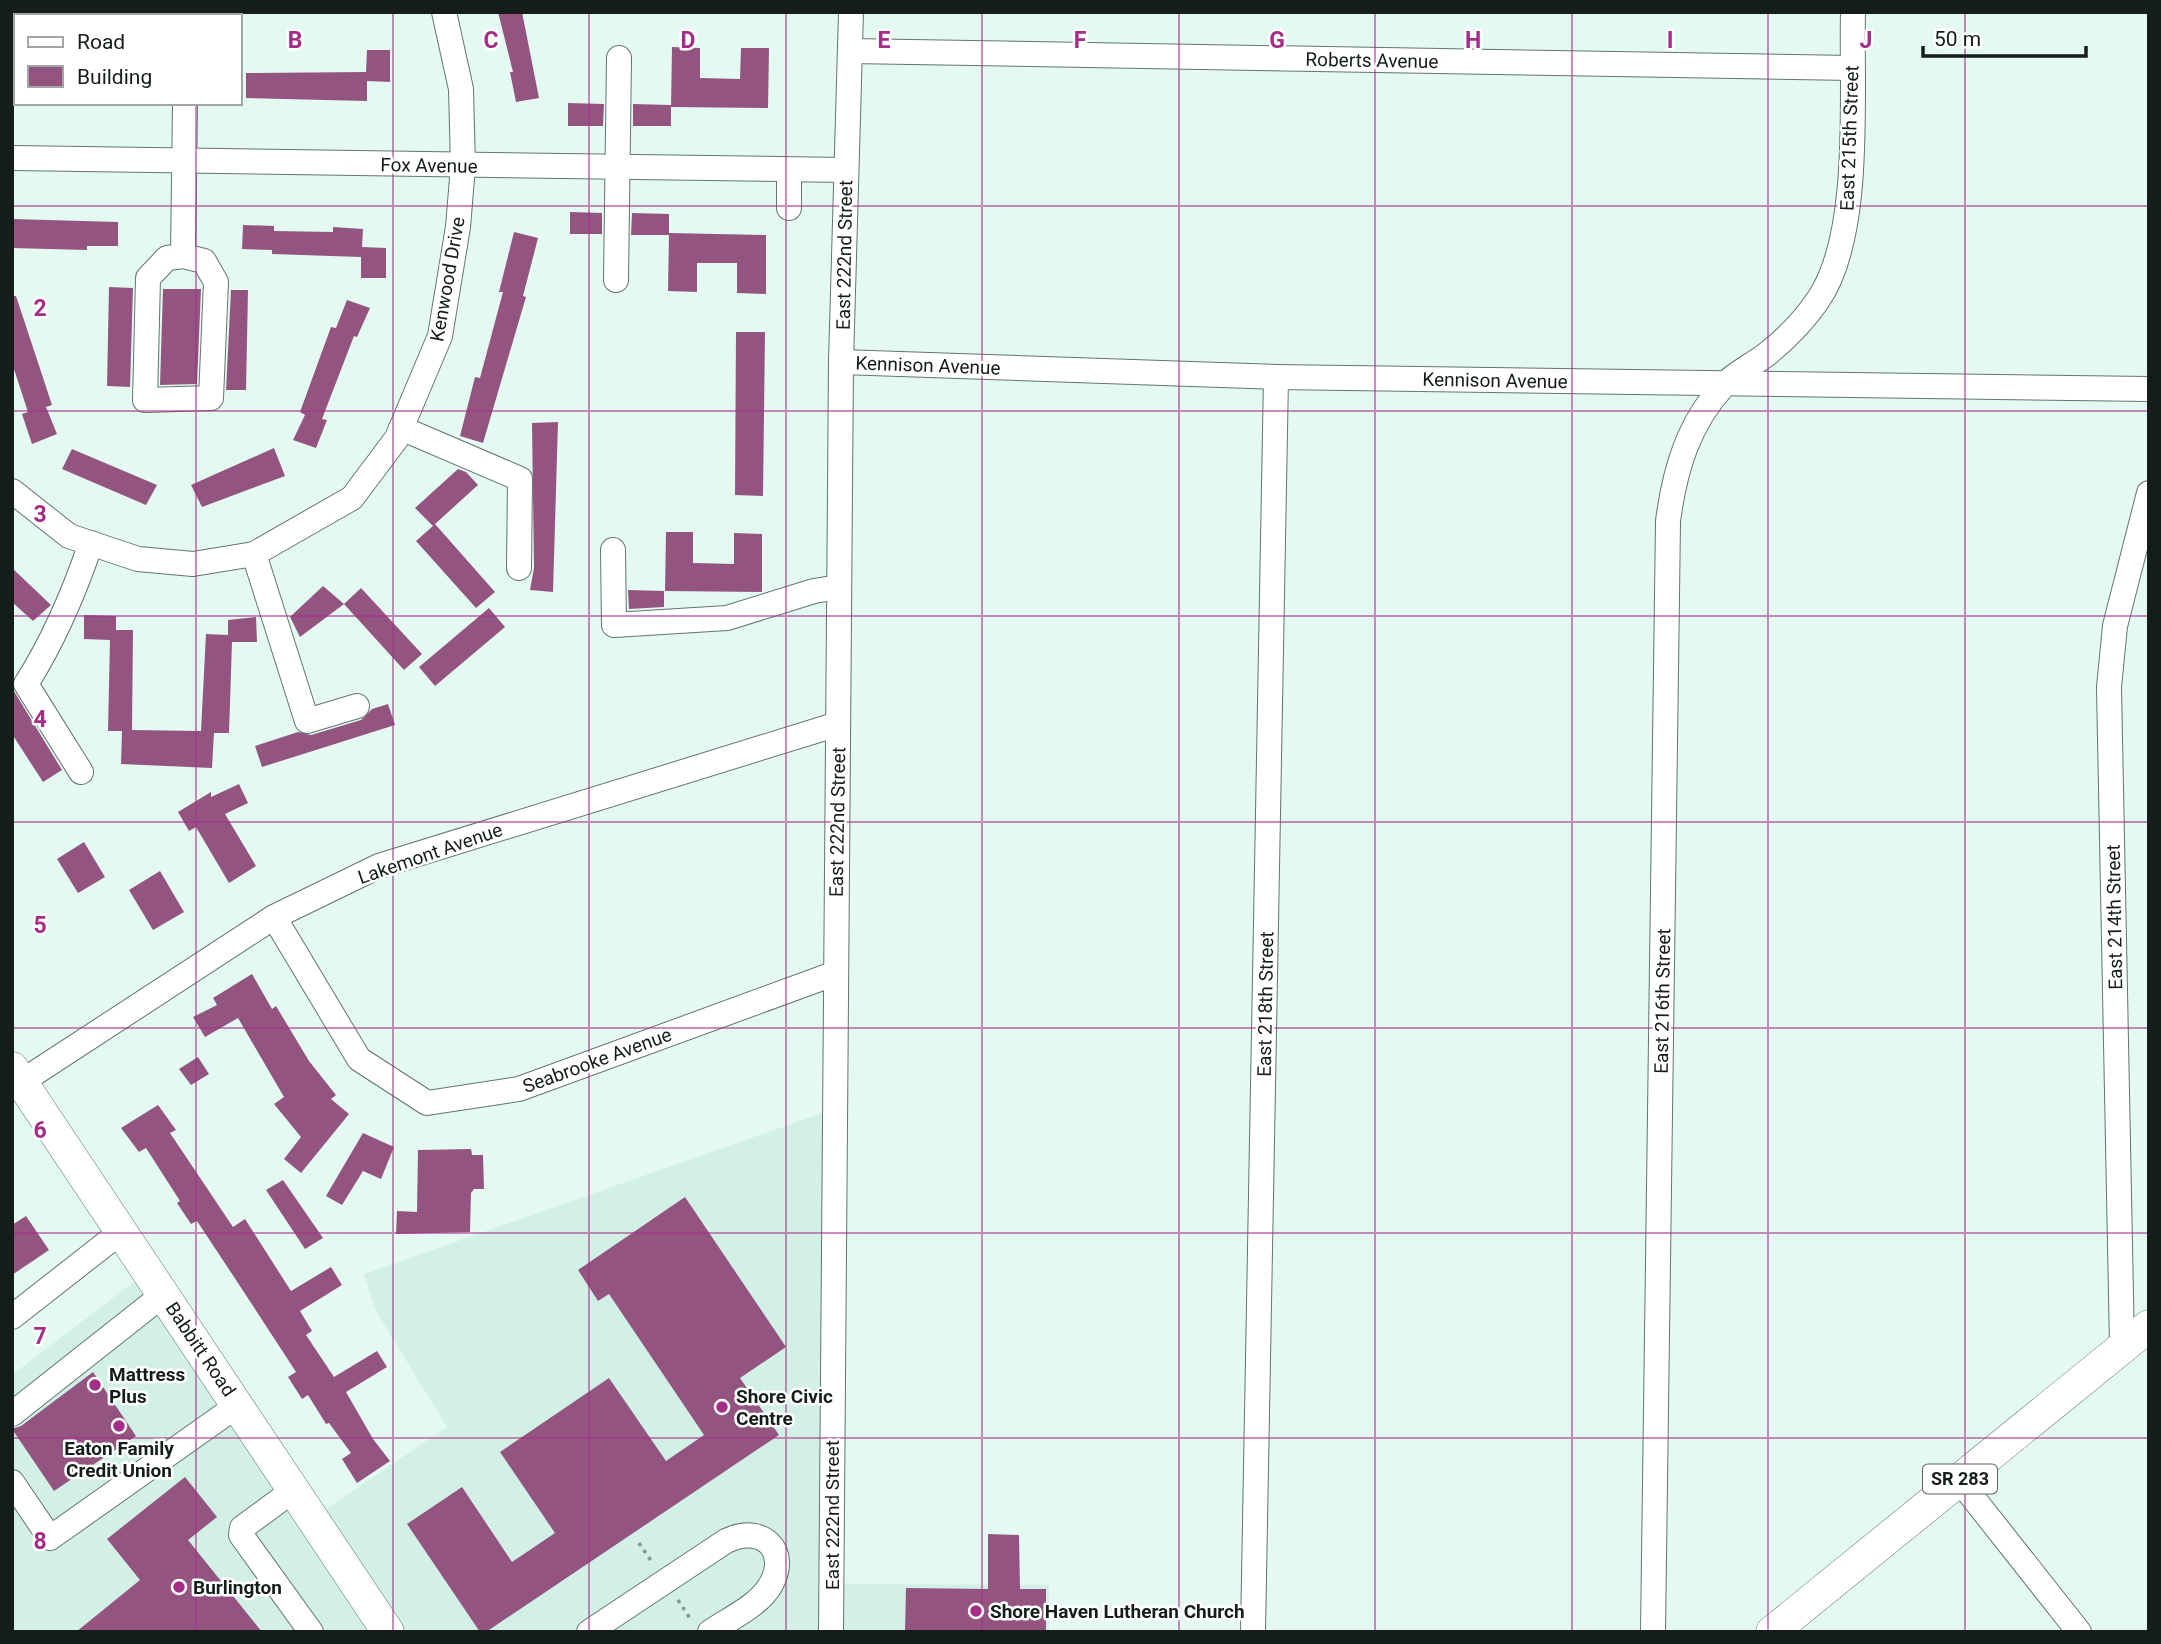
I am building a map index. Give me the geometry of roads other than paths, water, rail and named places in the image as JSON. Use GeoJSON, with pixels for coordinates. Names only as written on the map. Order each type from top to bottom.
{"type":"FeatureCollection","features":[{"type":"Feature","properties":{"kind":"main road","name":"Babbitt Road"},"geometry":{"type":"LineString","coordinates":[[16,1079],[122,1231],[388,1632]]}},
{"type":"Feature","properties":{"kind":"main road","name":"SR 283"},"geometry":{"type":"LineString","coordinates":[[1772,1632],[2149,1326]]}},
{"type":"Feature","properties":{"kind":"street","name":"Kenwood Drive"},"geometry":{"type":"LineString","coordinates":[[12,491],[69,536],[138,559],[193,564],[254,554],[352,498],[401,428],[440,336],[458,227],[463,166],[461,89],[444,12]]}},
{"type":"Feature","properties":{"kind":"street","name":"East 222nd Street"},"geometry":{"type":"LineString","coordinates":[[831,1632],[841,362],[851,12]]}},
{"type":"Feature","properties":{"kind":"street","name":"East 215th Street"},"geometry":{"type":"LineString","coordinates":[[1724,384],[1768,353],[1788,334],[1818,299],[1836,266],[1849,206],[1853,12]]}},
{"type":"Feature","properties":{"kind":"street","name":"Roberts Avenue"},"geometry":{"type":"LineString","coordinates":[[850,51],[1852,68]]}},
{"type":"Feature","properties":{"kind":"street"},"geometry":{"type":"LineString","coordinates":[[616,280],[619,58]]}},
{"type":"Feature","properties":{"kind":"street"},"geometry":{"type":"LineString","coordinates":[[183,256],[185,105]]}},
{"type":"Feature","properties":{"kind":"street","name":"Fox Avenue"},"geometry":{"type":"LineString","coordinates":[[12,158],[846,170]]}},
{"type":"Feature","properties":{"kind":"street"},"geometry":{"type":"LineString","coordinates":[[789,170],[789,208]]}},
{"type":"Feature","properties":{"kind":"street"},"geometry":{"type":"LineString","coordinates":[[183,256],[204,261],[216,282],[211,398],[145,400],[148,278],[167,258],[183,256]]}},
{"type":"Feature","properties":{"kind":"street","name":"Kennison Avenue"},"geometry":{"type":"LineString","coordinates":[[841,362],[1276,377],[2149,389]]}},
{"type":"Feature","properties":{"kind":"street","name":"East 218th Street"},"geometry":{"type":"LineString","coordinates":[[1253,1632],[1276,377]]}},
{"type":"Feature","properties":{"kind":"street","name":"East 216th Street"},"geometry":{"type":"LineString","coordinates":[[1653,1632],[1668,521],[1674,478],[1689,434],[1724,384]]}},
{"type":"Feature","properties":{"kind":"street"},"geometry":{"type":"LineString","coordinates":[[401,428],[520,479],[519,568]]}},
{"type":"Feature","properties":{"kind":"street","name":"East 214th Street"},"geometry":{"type":"LineString","coordinates":[[2122,1346],[2109,687],[2115,626],[2149,493]]}},
{"type":"Feature","properties":{"kind":"street"},"geometry":{"type":"LineString","coordinates":[[82,772],[26,684],[51,640],[91,543]]}},
{"type":"Feature","properties":{"kind":"street"},"geometry":{"type":"LineString","coordinates":[[613,550],[614,625],[727,618],[814,591],[839,587]]}},
{"type":"Feature","properties":{"kind":"street"},"geometry":{"type":"LineString","coordinates":[[254,554],[307,721],[357,706]]}},
{"type":"Feature","properties":{"kind":"street","name":"Lakemont Avenue"},"geometry":{"type":"LineString","coordinates":[[16,1079],[274,917],[379,866],[838,724]]}},
{"type":"Feature","properties":{"kind":"street","name":"Seabrooke Avenue"},"geometry":{"type":"LineString","coordinates":[[274,917],[359,1059],[427,1103],[519,1089],[836,973]]}},
{"type":"Feature","properties":{"kind":"street"},"geometry":{"type":"LineString","coordinates":[[12,1317],[122,1231]]}},
{"type":"Feature","properties":{"kind":"street"},"geometry":{"type":"LineString","coordinates":[[12,1414],[164,1294]]}},
{"type":"Feature","properties":{"kind":"street"},"geometry":{"type":"LineString","coordinates":[[12,1482],[50,1538],[238,1405]]}},
{"type":"Feature","properties":{"kind":"street"},"geometry":{"type":"LineString","coordinates":[[1959,1480],[2079,1632]]}},
{"type":"Feature","properties":{"kind":"street"},"geometry":{"type":"LineString","coordinates":[[295,1489],[242,1528],[241,1535],[311,1632]]}},
{"type":"Feature","properties":{"kind":"street"},"geometry":{"type":"LineString","coordinates":[[589,1632],[726,1541],[741,1533],[755,1535],[772,1545],[776,1573],[758,1599],[710,1632]]}},
{"type":"Feature","properties":{"kind":"place","name":"Mattress Plus"},"geometry":{"type":"Point","coordinates":[95,1385]}},
{"type":"Feature","properties":{"kind":"place","name":"Shore Civic Centre"},"geometry":{"type":"Point","coordinates":[722,1407]}},
{"type":"Feature","properties":{"kind":"place","name":"Eaton Family Credit Union"},"geometry":{"type":"Point","coordinates":[119,1426]}},
{"type":"Feature","properties":{"kind":"place","name":"Burlington"},"geometry":{"type":"Point","coordinates":[179,1587]}},
{"type":"Feature","properties":{"kind":"place","name":"Shore Haven Lutheran Church"},"geometry":{"type":"Point","coordinates":[976,1611]}}]}
